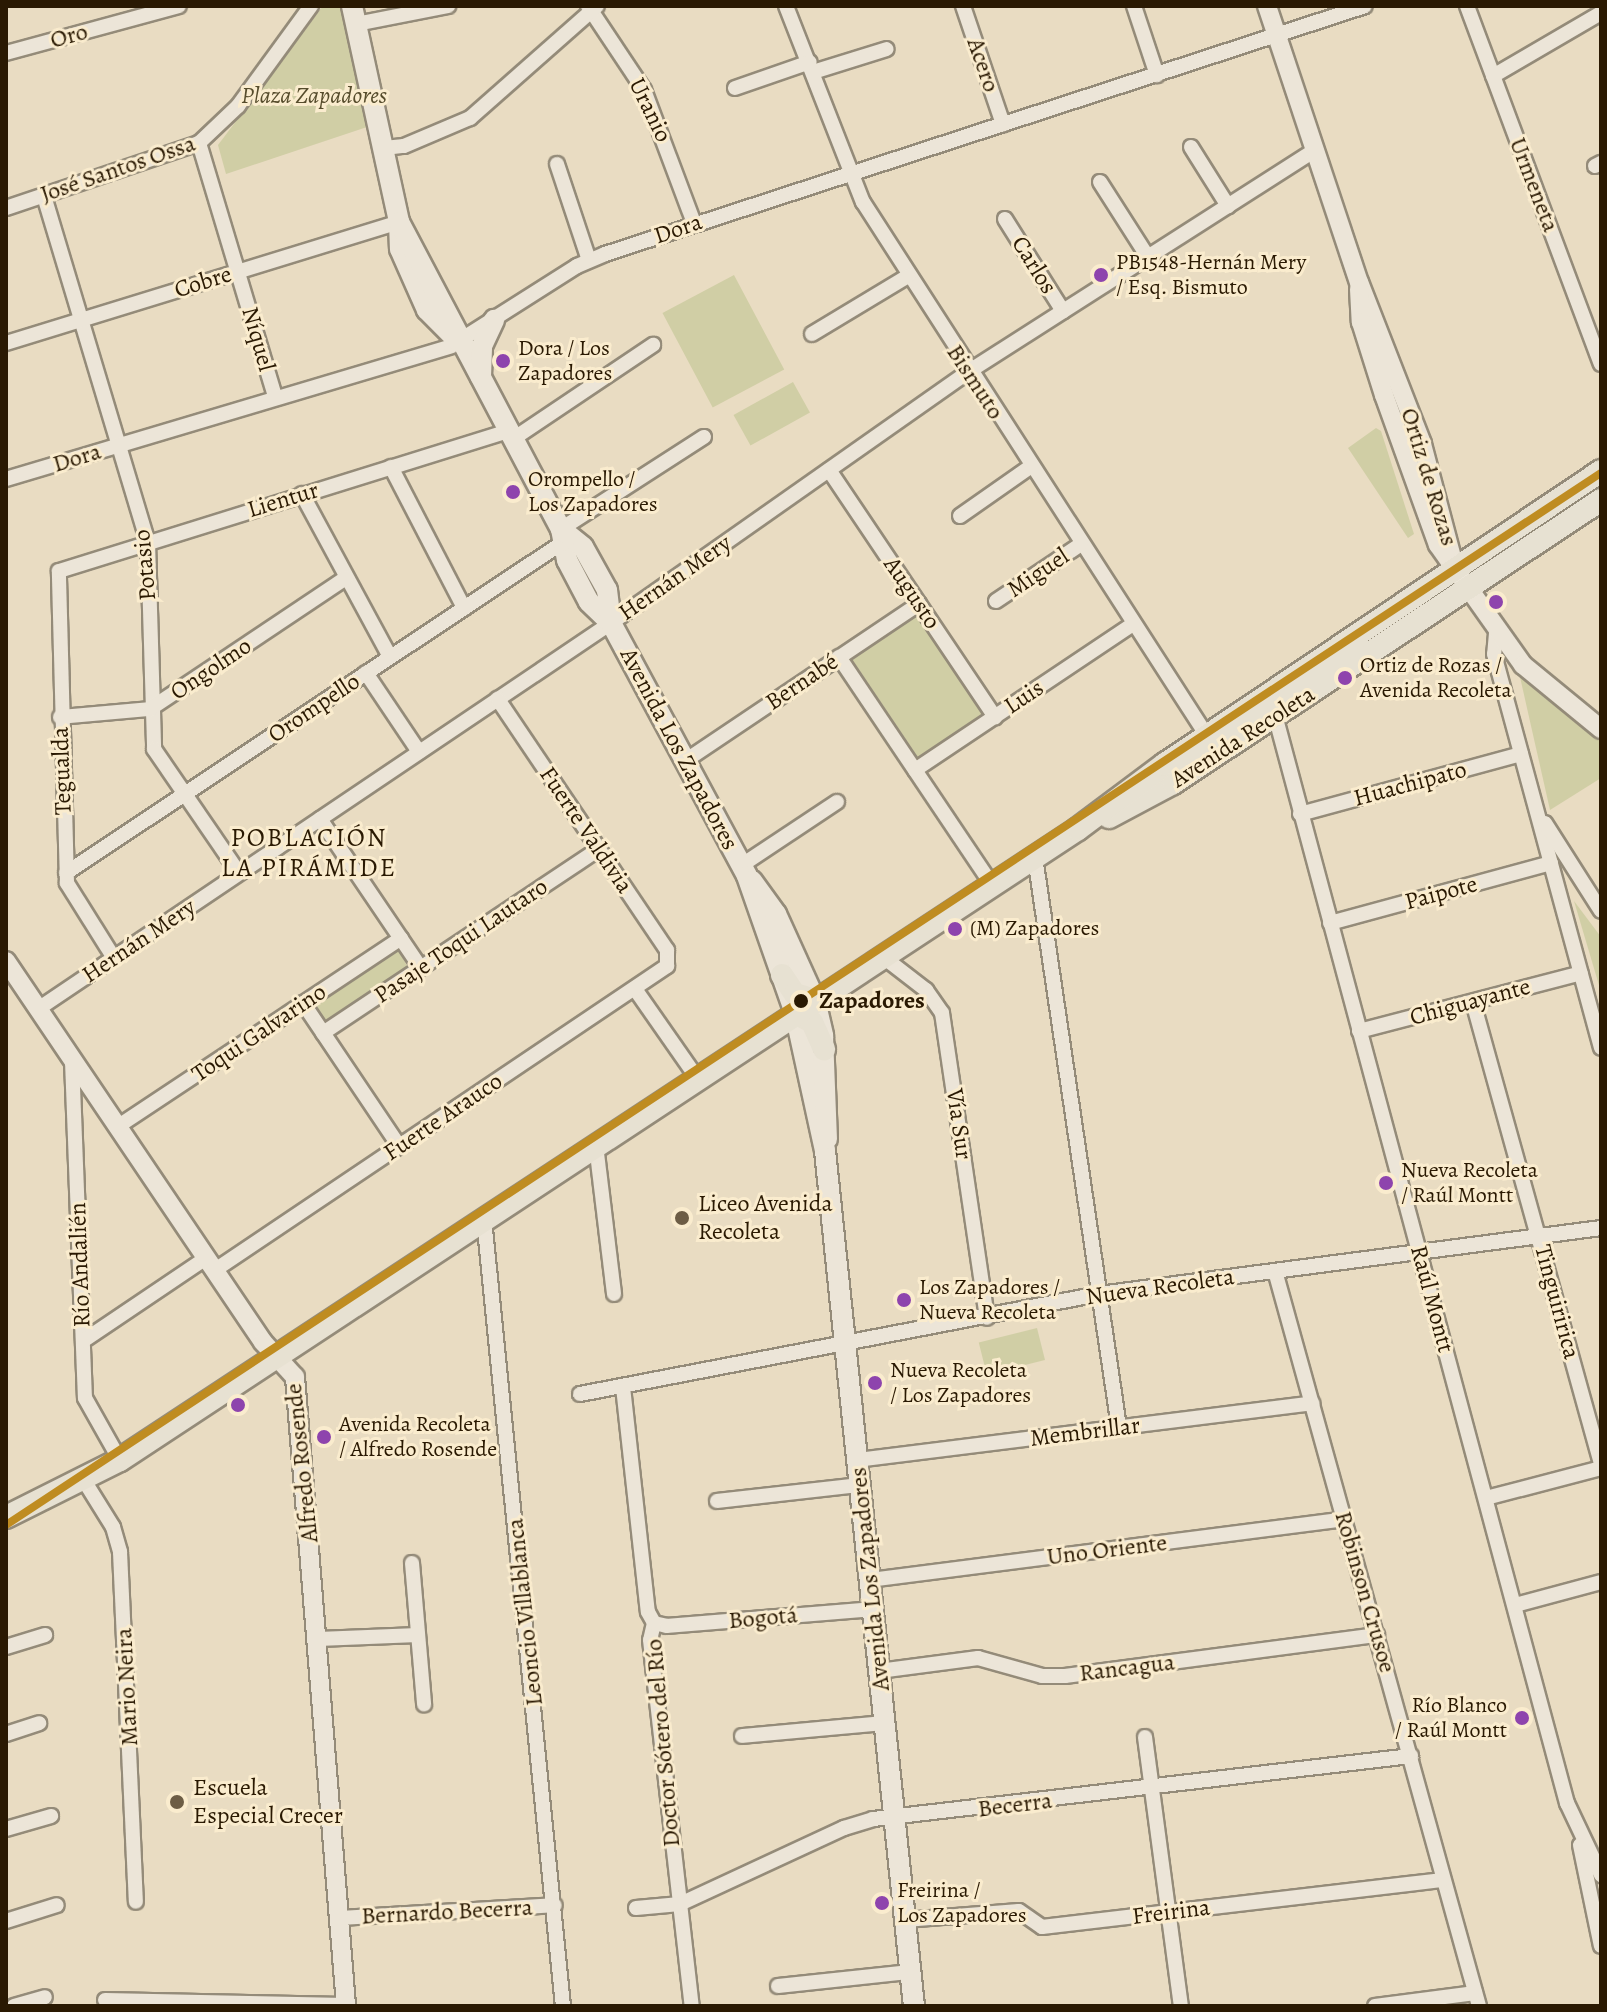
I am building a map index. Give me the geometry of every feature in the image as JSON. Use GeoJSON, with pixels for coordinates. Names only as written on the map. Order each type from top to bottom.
{"type":"FeatureCollection","features":[{"type":"Feature","properties":{"kind":"main road","name":"Avenida Los Zapadores"},"geometry":{"type":"LineString","coordinates":[[354,15],[399,222],[400,249],[417,290],[436,322],[459,342],[485,388],[561,536],[589,602],[611,623],[744,871],[795,1013],[825,1151],[914,2006]]}},
{"type":"Feature","properties":{"kind":"main road"},"geometry":{"type":"LineString","coordinates":[[485,388],[480,360],[494,320]]}},
{"type":"Feature","properties":{"kind":"main road","name":"Avenida Recoleta"},"geometry":{"type":"LineString","coordinates":[[6,1517],[85,1482],[120,1460],[1078,829],[1207,736],[1601,471]]}},
{"type":"Feature","properties":{"kind":"main road","name":"Avenida Recoleta"},"geometry":{"type":"LineString","coordinates":[[1078,829],[1155,794],[1601,500]]}},
{"type":"Feature","properties":{"kind":"main road","name":"Avenida Los Zapadores"},"geometry":{"type":"LineString","coordinates":[[744,871],[776,914],[815,1000],[824,1049],[829,1121],[825,1151]]}},
{"type":"Feature","properties":{"kind":"main road"},"geometry":{"type":"LineString","coordinates":[[782,975],[795,994],[815,1000]]}},
{"type":"Feature","properties":{"kind":"main road"},"geometry":{"type":"LineString","coordinates":[[795,1013],[812,1022],[824,1049]]}},
{"type":"Feature","properties":{"kind":"street","name":"Oro"},"geometry":{"type":"LineString","coordinates":[[6,53],[179,6]]}},
{"type":"Feature","properties":{"kind":"street","name":"José Santos Ossa"},"geometry":{"type":"LineString","coordinates":[[6,208],[199,143],[238,106],[311,6]]}},
{"type":"Feature","properties":{"kind":"street"},"geometry":{"type":"LineString","coordinates":[[354,15],[448,6]]}},
{"type":"Feature","properties":{"kind":"street","name":"Bismuto"},"geometry":{"type":"LineString","coordinates":[[786,6],[812,67],[849,173],[908,276],[1207,736]]}},
{"type":"Feature","properties":{"kind":"street","name":"Acero"},"geometry":{"type":"LineString","coordinates":[[963,6],[1003,124]]}},
{"type":"Feature","properties":{"kind":"street"},"geometry":{"type":"LineString","coordinates":[[1134,6],[1157,75]]}},
{"type":"Feature","properties":{"kind":"street","name":"Ortiz de Rozas"},"geometry":{"type":"LineString","coordinates":[[1267,6],[1359,282],[1422,444],[1455,569]]}},
{"type":"Feature","properties":{"kind":"street","name":"Dora"},"geometry":{"type":"LineString","coordinates":[[6,479],[459,342],[589,260],[694,223],[1365,6]]}},
{"type":"Feature","properties":{"kind":"street","name":"Urmeneta"},"geometry":{"type":"LineString","coordinates":[[1467,6],[1601,364]]}},
{"type":"Feature","properties":{"kind":"street"},"geometry":{"type":"LineString","coordinates":[[384,148],[404,146],[470,118],[592,7]]}},
{"type":"Feature","properties":{"kind":"street","name":"Uranio"},"geometry":{"type":"LineString","coordinates":[[592,7],[644,90],[694,223]]}},
{"type":"Feature","properties":{"kind":"street"},"geometry":{"type":"LineString","coordinates":[[1493,76],[1601,13]]}},
{"type":"Feature","properties":{"kind":"street"},"geometry":{"type":"LineString","coordinates":[[735,88],[887,49]]}},
{"type":"Feature","properties":{"kind":"street","name":"Níquel"},"geometry":{"type":"LineString","coordinates":[[199,143],[275,397]]}},
{"type":"Feature","properties":{"kind":"street"},"geometry":{"type":"LineString","coordinates":[[1191,147],[1228,206]]}},
{"type":"Feature","properties":{"kind":"street","name":"Hernán Mery"},"geometry":{"type":"LineString","coordinates":[[38,1009],[611,623],[968,372],[1315,150]]}},
{"type":"Feature","properties":{"kind":"street"},"geometry":{"type":"LineString","coordinates":[[557,164],[589,260]]}},
{"type":"Feature","properties":{"kind":"street"},"geometry":{"type":"LineString","coordinates":[[1100,182],[1148,257]]}},
{"type":"Feature","properties":{"kind":"street","name":"Potasio"},"geometry":{"type":"LineString","coordinates":[[44,196],[148,542],[150,709],[154,749],[239,873]]}},
{"type":"Feature","properties":{"kind":"street","name":"Carlos"},"geometry":{"type":"LineString","coordinates":[[1005,219],[1063,311]]}},
{"type":"Feature","properties":{"kind":"street","name":"Cobre"},"geometry":{"type":"LineString","coordinates":[[6,343],[399,222]]}},
{"type":"Feature","properties":{"kind":"street"},"geometry":{"type":"LineString","coordinates":[[812,334],[908,276]]}},
{"type":"Feature","properties":{"kind":"street","name":"Lientur"},"geometry":{"type":"LineString","coordinates":[[59,571],[391,467],[511,435],[653,345]]}},
{"type":"Feature","properties":{"kind":"street","name":"Orompello"},"geometry":{"type":"LineString","coordinates":[[66,873],[464,608],[704,437]]}},
{"type":"Feature","properties":{"kind":"street"},"geometry":{"type":"LineString","coordinates":[[391,467],[464,608]]}},
{"type":"Feature","properties":{"kind":"street"},"geometry":{"type":"LineString","coordinates":[[960,516],[1030,467]]}},
{"type":"Feature","properties":{"kind":"street","name":"Augusto"},"geometry":{"type":"LineString","coordinates":[[829,470],[995,717]]}},
{"type":"Feature","properties":{"kind":"street"},"geometry":{"type":"LineString","coordinates":[[302,494],[390,657]]}},
{"type":"Feature","properties":{"kind":"street","name":"Miguel"},"geometry":{"type":"LineString","coordinates":[[996,601],[1081,544]]}},
{"type":"Feature","properties":{"kind":"street"},"geometry":{"type":"LineString","coordinates":[[1455,569],[1496,633],[1523,665],[1597,721]]}},
{"type":"Feature","properties":{"kind":"street","name":"Tegualda"},"geometry":{"type":"LineString","coordinates":[[59,571],[66,873],[73,897],[114,958]]}},
{"type":"Feature","properties":{"kind":"street","name":"Ongolmo"},"geometry":{"type":"LineString","coordinates":[[60,717],[150,709],[346,578]]}},
{"type":"Feature","properties":{"kind":"street","name":"Bernabé"},"geometry":{"type":"LineString","coordinates":[[685,761],[919,604]]}},
{"type":"Feature","properties":{"kind":"street","name":"Luis"},"geometry":{"type":"LineString","coordinates":[[915,770],[1133,624]]}},
{"type":"Feature","properties":{"kind":"street"},"geometry":{"type":"LineString","coordinates":[[1496,633],[1494,654],[1601,1048]]}},
{"type":"Feature","properties":{"kind":"street"},"geometry":{"type":"LineString","coordinates":[[839,657],[992,885]]}},
{"type":"Feature","properties":{"kind":"street"},"geometry":{"type":"LineString","coordinates":[[366,673],[419,752]]}},
{"type":"Feature","properties":{"kind":"street","name":"Fuerte Valdivia"},"geometry":{"type":"LineString","coordinates":[[498,699],[667,950],[669,962]]}},
{"type":"Feature","properties":{"kind":"street","name":"Raúl Montt"},"geometry":{"type":"LineString","coordinates":[[1275,715],[1579,1835],[1601,1946]]}},
{"type":"Feature","properties":{"kind":"street","name":"Huachipato"},"geometry":{"type":"LineString","coordinates":[[1300,814],[1521,754]]}},
{"type":"Feature","properties":{"kind":"street"},"geometry":{"type":"LineString","coordinates":[[744,871],[837,802]]}},
{"type":"Feature","properties":{"kind":"street"},"geometry":{"type":"LineString","coordinates":[[1537,812],[1601,911]]}},
{"type":"Feature","properties":{"kind":"street"},"geometry":{"type":"LineString","coordinates":[[320,819],[421,968]]}},
{"type":"Feature","properties":{"kind":"street","name":"Pasaje Toqui Lautaro"},"geometry":{"type":"LineString","coordinates":[[323,1033],[599,849]]}},
{"type":"Feature","properties":{"kind":"street"},"geometry":{"type":"LineString","coordinates":[[1035,857],[1119,1427]]}},
{"type":"Feature","properties":{"kind":"street","name":"Paipote"},"geometry":{"type":"LineString","coordinates":[[1330,923],[1551,863]]}},
{"type":"Feature","properties":{"kind":"street","name":"Toqui Galvarino"},"geometry":{"type":"LineString","coordinates":[[117,1127],[401,938]]}},
{"type":"Feature","properties":{"kind":"street","name":"Vía Sur"},"geometry":{"type":"LineString","coordinates":[[882,956],[926,990],[944,1019],[987,1318]]}},
{"type":"Feature","properties":{"kind":"street","name":"Alfredo Rosende"},"geometry":{"type":"LineString","coordinates":[[6,961],[210,1264],[276,1357],[291,1370],[298,1390],[346,2005]]}},
{"type":"Feature","properties":{"kind":"street","name":"Fuerte Arauco"},"geometry":{"type":"LineString","coordinates":[[83,1341],[399,1146],[635,989],[669,962]]}},
{"type":"Feature","properties":{"kind":"street","name":"Chiguayante"},"geometry":{"type":"LineString","coordinates":[[1359,1031],[1581,973]]}},
{"type":"Feature","properties":{"kind":"street"},"geometry":{"type":"LineString","coordinates":[[635,989],[697,1078]]}},
{"type":"Feature","properties":{"kind":"street","name":"Tinguiririca"},"geometry":{"type":"LineString","coordinates":[[1473,1002],[1601,1466]]}},
{"type":"Feature","properties":{"kind":"street"},"geometry":{"type":"LineString","coordinates":[[303,1003],[399,1146]]}},
{"type":"Feature","properties":{"kind":"street","name":"Río Andalién"},"geometry":{"type":"LineString","coordinates":[[72,1061],[86,1405],[120,1460]]}},
{"type":"Feature","properties":{"kind":"street"},"geometry":{"type":"LineString","coordinates":[[596,1145],[614,1294]]}},
{"type":"Feature","properties":{"kind":"street","name":"Leoncio Villablanca"},"geometry":{"type":"LineString","coordinates":[[484,1219],[563,2006]]}},
{"type":"Feature","properties":{"kind":"street","name":"Nueva Recoleta"},"geometry":{"type":"LineString","coordinates":[[580,1394],[845,1347],[1099,1294],[1601,1228]]}},
{"type":"Feature","properties":{"kind":"street","name":"Robinson Crusoe"},"geometry":{"type":"LineString","coordinates":[[1275,1271],[1477,2000]]}},
{"type":"Feature","properties":{"kind":"street","name":"Doctor Sótero del Río"},"geometry":{"type":"LineString","coordinates":[[623,1387],[648,1612],[654,1623],[650,1640],[692,2006]]}},
{"type":"Feature","properties":{"kind":"street","name":"Membrillar"},"geometry":{"type":"LineString","coordinates":[[857,1460],[1312,1403]]}},
{"type":"Feature","properties":{"kind":"street"},"geometry":{"type":"LineString","coordinates":[[1486,1498],[1601,1466]]}},
{"type":"Feature","properties":{"kind":"street","name":"Mario Neira"},"geometry":{"type":"LineString","coordinates":[[85,1482],[113,1527],[120,1552],[136,1902]]}},
{"type":"Feature","properties":{"kind":"street"},"geometry":{"type":"LineString","coordinates":[[717,1501],[860,1485]]}},
{"type":"Feature","properties":{"kind":"street","name":"Uno Oriente"},"geometry":{"type":"LineString","coordinates":[[870,1580],[1344,1519]]}},
{"type":"Feature","properties":{"kind":"street"},"geometry":{"type":"LineString","coordinates":[[412,1563],[424,1704]]}},
{"type":"Feature","properties":{"kind":"street"},"geometry":{"type":"LineString","coordinates":[[1515,1605],[1601,1582]]}},
{"type":"Feature","properties":{"kind":"street","name":"Bogotá"},"geometry":{"type":"LineString","coordinates":[[654,1623],[667,1626],[873,1609]]}},
{"type":"Feature","properties":{"kind":"street"},"geometry":{"type":"LineString","coordinates":[[6,1647],[45,1635]]}},
{"type":"Feature","properties":{"kind":"street"},"geometry":{"type":"LineString","coordinates":[[318,1639],[418,1635]]}},
{"type":"Feature","properties":{"kind":"street","name":"Rancagua"},"geometry":{"type":"LineString","coordinates":[[879,1671],[978,1658],[1042,1676],[1065,1676],[1377,1635]]}},
{"type":"Feature","properties":{"kind":"street"},"geometry":{"type":"LineString","coordinates":[[6,1734],[39,1723]]}},
{"type":"Feature","properties":{"kind":"street"},"geometry":{"type":"LineString","coordinates":[[742,1736],[885,1723]]}},
{"type":"Feature","properties":{"kind":"street"},"geometry":{"type":"LineString","coordinates":[[1145,1737],[1181,2006]]}},
{"type":"Feature","properties":{"kind":"street","name":"Becerra"},"geometry":{"type":"LineString","coordinates":[[636,1908],[680,1904],[844,1828],[894,1819],[1411,1756]]}},
{"type":"Feature","properties":{"kind":"street"},"geometry":{"type":"LineString","coordinates":[[6,1829],[51,1816]]}},
{"type":"Feature","properties":{"kind":"street","name":"Raúl Montt"},"geometry":{"type":"LineString","coordinates":[[1579,1835],[1601,1875]]}},
{"type":"Feature","properties":{"kind":"street","name":"Freirina"},"geometry":{"type":"LineString","coordinates":[[905,1920],[1019,1911],[1042,1927],[1443,1880]]}},
{"type":"Feature","properties":{"kind":"street"},"geometry":{"type":"LineString","coordinates":[[6,1921],[57,1905]]}},
{"type":"Feature","properties":{"kind":"street","name":"Bernardo Becerra"},"geometry":{"type":"LineString","coordinates":[[339,1918],[555,1905]]}},
{"type":"Feature","properties":{"kind":"street"},"geometry":{"type":"LineString","coordinates":[[778,1986],[910,1972]]}},
{"type":"Feature","properties":{"kind":"street"},"geometry":{"type":"LineString","coordinates":[[14,2006],[45,1997]]}},
{"type":"Feature","properties":{"kind":"street"},"geometry":{"type":"LineString","coordinates":[[105,2000],[346,2005]]}},
{"type":"Feature","properties":{"kind":"street"},"geometry":{"type":"LineString","coordinates":[[1375,2006],[1477,2000]]}},
{"type":"Feature","properties":{"kind":"green space","name":"Plaza Zapadores"},"geometry":{"type":"Polygon","coordinates":[[[323,6],[342,6],[370,126],[226,174],[218,145],[323,6]]]}},
{"type":"Feature","properties":{"kind":"green space"},"geometry":{"type":"Polygon","coordinates":[[[734,275],[784,369],[713,408],[662,313],[734,275]]]}},
{"type":"Feature","properties":{"kind":"green space"},"geometry":{"type":"Polygon","coordinates":[[[793,382],[810,413],[750,446],[734,415],[793,382]]]}},
{"type":"Feature","properties":{"kind":"green space"},"geometry":{"type":"Polygon","coordinates":[[[1376,428],[1381,431],[1414,534],[1408,538],[1348,448],[1376,428]]]}},
{"type":"Feature","properties":{"kind":"green space"},"geometry":{"type":"Polygon","coordinates":[[[915,615],[987,717],[920,764],[848,662],[915,615]]]}},
{"type":"Feature","properties":{"kind":"green space"},"geometry":{"type":"Polygon","coordinates":[[[1520,677],[1601,742],[1601,778],[1550,810],[1520,677]]]}},
{"type":"Feature","properties":{"kind":"green space"},"geometry":{"type":"Polygon","coordinates":[[[1574,901],[1601,937],[1601,992],[1574,901]]]}},
{"type":"Feature","properties":{"kind":"green space"},"geometry":{"type":"Polygon","coordinates":[[[398,948],[409,970],[330,1023],[320,1022],[310,1007],[398,948]]]}},
{"type":"Feature","properties":{"kind":"green space"},"geometry":{"type":"Polygon","coordinates":[[[1037,1328],[1045,1360],[987,1375],[979,1343],[1037,1328]]]}},
{"type":"Feature","properties":{"kind":"transit line"},"geometry":{"type":"LineString","coordinates":[[6,1525],[1601,473]]}},
{"type":"Feature","properties":{"kind":"place","name":"PB1548-Hernán Mery / Esq. Bismuto"},"geometry":{"type":"Point","coordinates":[1101,275]}},
{"type":"Feature","properties":{"kind":"place","name":"Dora / Los Zapadores"},"geometry":{"type":"Point","coordinates":[503,361]}},
{"type":"Feature","properties":{"kind":"place","name":"Orompello / Los Zapadores"},"geometry":{"type":"Point","coordinates":[513,492]}},
{"type":"Feature","properties":{"kind":"place","name":"Ortiz de Rozas / Avenida Recoleta"},"geometry":{"type":"Point","coordinates":[1345,678]}},
{"type":"Feature","properties":{"kind":"place","name":"(M) Zapadores"},"geometry":{"type":"Point","coordinates":[955,929]}},
{"type":"Feature","properties":{"kind":"place","name":"Zapadores"},"geometry":{"type":"Point","coordinates":[801,1001]}},
{"type":"Feature","properties":{"kind":"place","name":"Nueva Recoleta / Raúl Montt"},"geometry":{"type":"Point","coordinates":[1386,1183]}},
{"type":"Feature","properties":{"kind":"place","name":"Liceo Avenida Recoleta"},"geometry":{"type":"Point","coordinates":[682,1218]}},
{"type":"Feature","properties":{"kind":"place","name":"Los Zapadores / Nueva Recoleta"},"geometry":{"type":"Point","coordinates":[904,1300]}},
{"type":"Feature","properties":{"kind":"place","name":"Nueva Recoleta / Los Zapadores"},"geometry":{"type":"Point","coordinates":[875,1383]}},
{"type":"Feature","properties":{"kind":"place","name":"Avenida Recoleta / Alfredo Rosende"},"geometry":{"type":"Point","coordinates":[324,1437]}},
{"type":"Feature","properties":{"kind":"place","name":"Río Blanco / Raúl Montt"},"geometry":{"type":"Point","coordinates":[1522,1718]}},
{"type":"Feature","properties":{"kind":"place","name":"Escuela Especial Crecer"},"geometry":{"type":"Point","coordinates":[177,1802]}},
{"type":"Feature","properties":{"kind":"place","name":"Freirina / Los Zapadores"},"geometry":{"type":"Point","coordinates":[882,1903]}},
{"type":"Feature","properties":{"kind":"district","name":"POBLACIÓN LA PIRÁMIDE"},"geometry":{"type":"Point","coordinates":[309,853]}}]}
